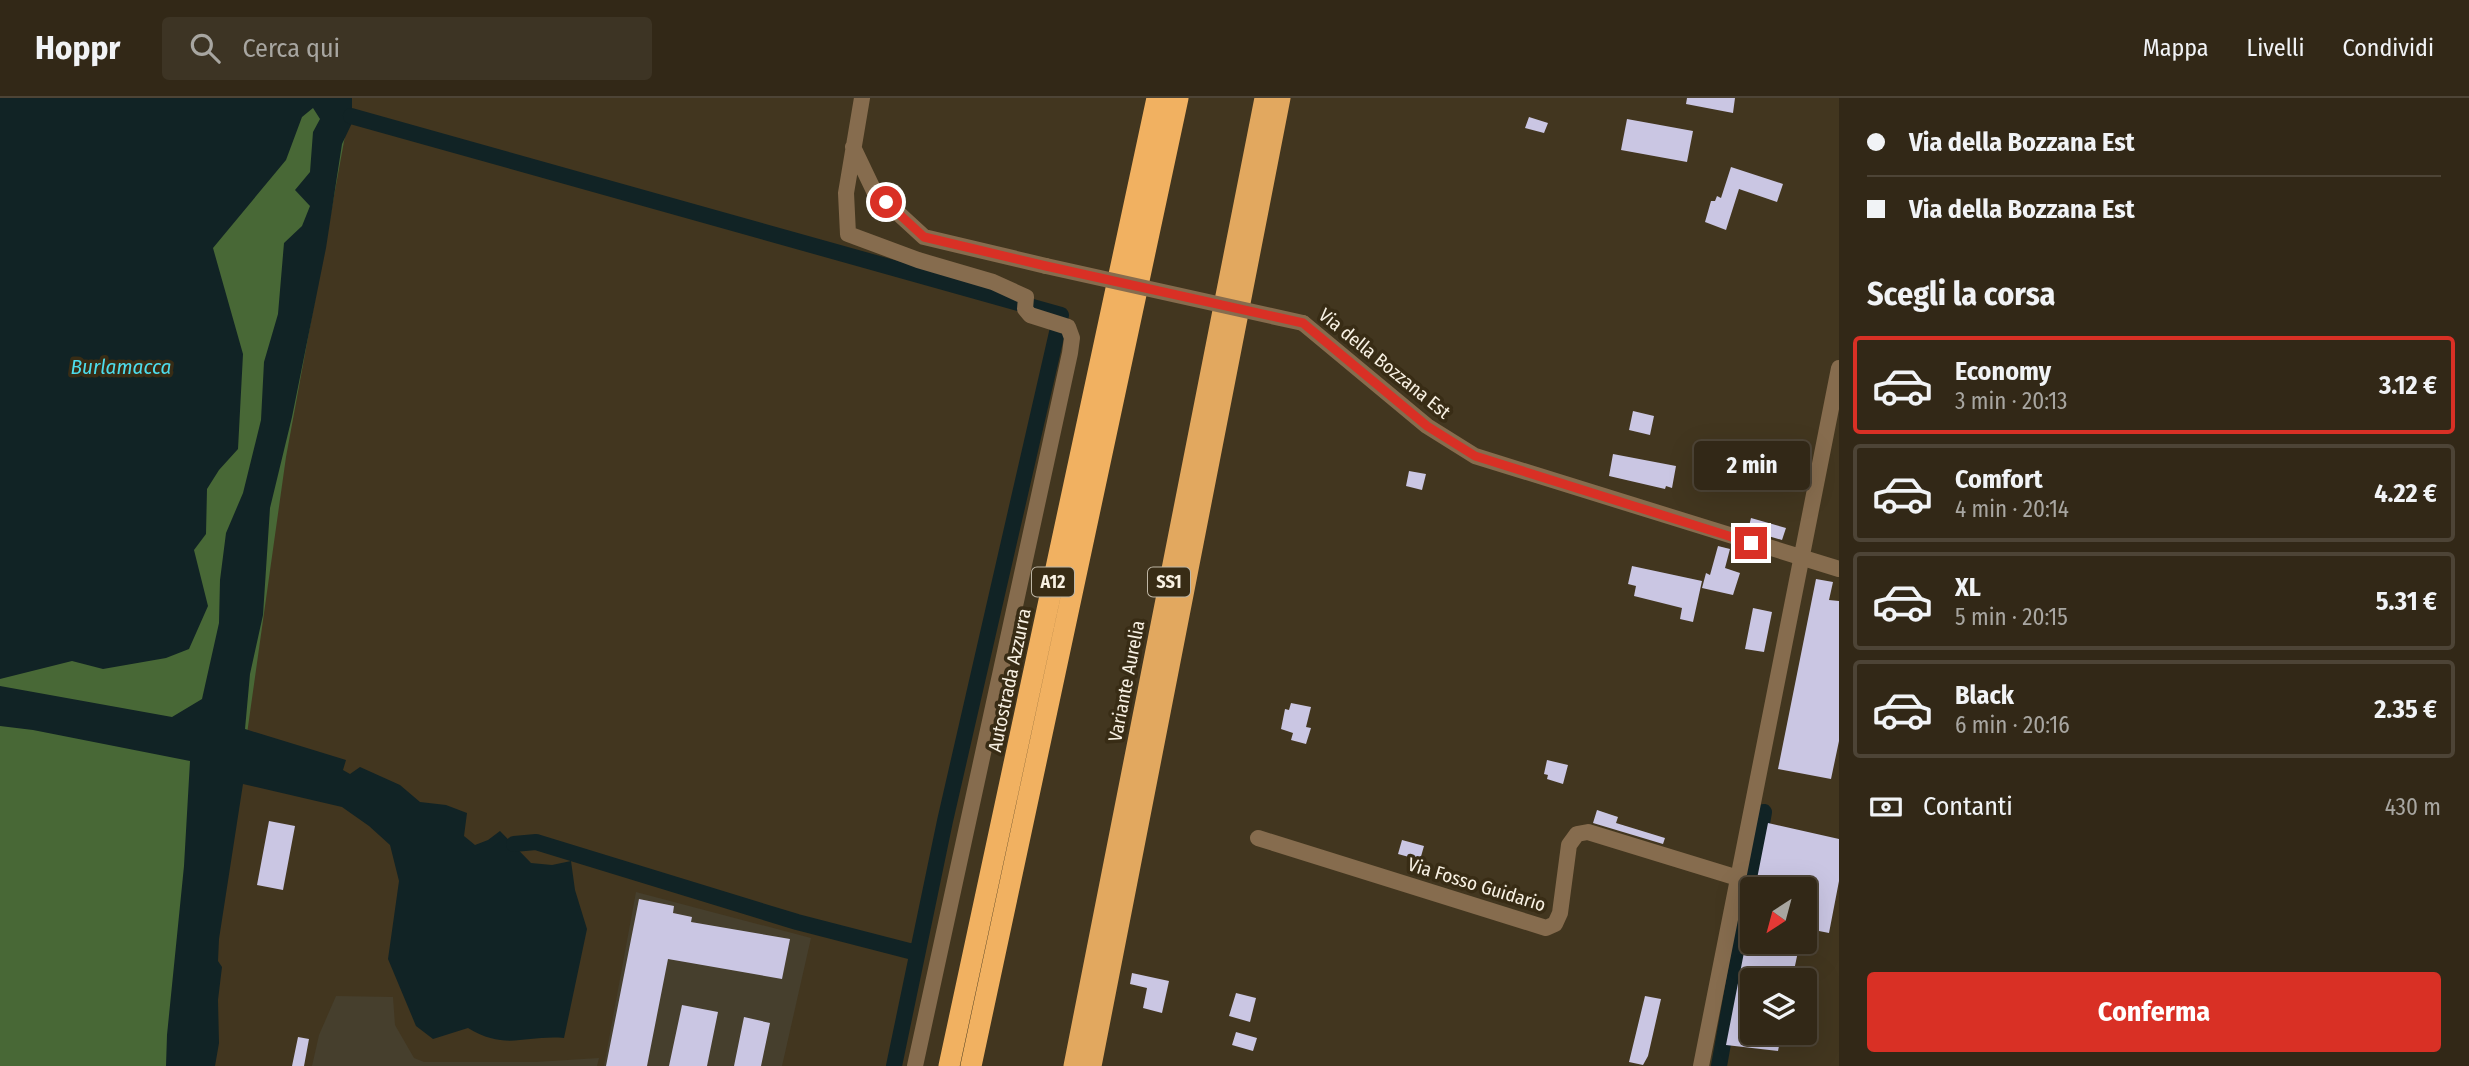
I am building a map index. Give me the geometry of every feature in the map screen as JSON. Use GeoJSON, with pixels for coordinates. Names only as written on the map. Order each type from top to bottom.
{"type":"FeatureCollection","features":[{"type":"Feature","properties":{"kind":"highway","name":"Autostrada Azzurra"},"geometry":{"type":"LineString","coordinates":[[949,1066],[1157,98]]}},
{"type":"Feature","properties":{"kind":"highway","name":"A12"},"geometry":{"type":"LineString","coordinates":[[971,1066],[1178,98]]}},
{"type":"Feature","properties":{"kind":"highway","name":"Variante Aurelia"},"geometry":{"type":"LineString","coordinates":[[1073,1066],[1264,98]]}},
{"type":"Feature","properties":{"kind":"highway","name":"SS1"},"geometry":{"type":"LineString","coordinates":[[1092,1066],[1281,98]]}},
{"type":"Feature","properties":{"kind":"street"},"geometry":{"type":"LineString","coordinates":[[862,98],[846,193],[848,234],[918,260],[993,282],[1026,303],[1030,315],[1068,327],[1072,338],[915,1066]]}},
{"type":"Feature","properties":{"kind":"street","name":"Via della Bozzana Est"},"geometry":{"type":"LineString","coordinates":[[853,147],[874,191],[924,237],[1303,323],[1427,426],[1475,456],[1839,569]]}},
{"type":"Feature","properties":{"kind":"street"},"geometry":{"type":"LineString","coordinates":[[1701,1066],[1839,368]]}},
{"type":"Feature","properties":{"kind":"street","name":"Via Fosso Guidario"},"geometry":{"type":"LineString","coordinates":[[1258,838],[1546,928],[1555,923],[1560,913],[1569,845],[1577,834],[1588,832],[1738,878]]}},
{"type":"Feature","properties":{"kind":"shaded area"},"geometry":{"type":"Polygon","coordinates":[[[636,892],[811,938],[782,1066],[604,1066],[636,892]]]}},
{"type":"Feature","properties":{"kind":"shaded area"},"geometry":{"type":"Polygon","coordinates":[[[336,996],[393,997],[395,1025],[414,1058],[424,1062],[536,1062],[599,1058],[597,1066],[312,1066],[319,1035],[336,996]]]}},
{"type":"Feature","properties":{"kind":"green space"},"geometry":{"type":"Polygon","coordinates":[[[0,98],[352,98],[286,457],[218,940],[208,1066],[0,1066],[0,98]]]}},
{"type":"Feature","properties":{"kind":"water","name":"Burlamacca"},"geometry":{"type":"Polygon","coordinates":[[[0,98],[352,98],[352,123],[342,144],[326,248],[292,417],[270,508],[263,615],[250,674],[245,729],[346,760],[343,770],[350,774],[360,767],[400,785],[420,802],[446,805],[467,813],[464,836],[475,845],[500,831],[531,863],[552,865],[571,861],[575,890],[587,929],[564,1038],[493,1039],[468,1028],[433,1039],[416,1026],[388,959],[399,881],[390,845],[342,807],[243,784],[219,939],[218,961],[222,967],[218,1000],[219,1043],[215,1066],[166,1066],[184,866],[190,761],[0,726],[0,686],[172,717],[202,699],[219,623],[220,580],[226,533],[243,493],[261,420],[264,362],[278,314],[284,243],[302,226],[310,206],[295,190],[310,172],[313,132],[320,119],[313,108],[302,117],[286,160],[213,248],[243,354],[238,449],[219,470],[207,489],[206,534],[194,550],[208,606],[189,649],[166,658],[103,669],[72,661],[0,679],[0,98]]]}},
{"type":"Feature","properties":{"kind":"building"},"geometry":{"type":"Polygon","coordinates":[[[1687,98],[1735,98],[1733,113],[1686,104],[1687,98]]]}},
{"type":"Feature","properties":{"kind":"building"},"geometry":{"type":"Polygon","coordinates":[[[1529,117],[1548,123],[1544,133],[1525,128],[1529,117]]]}},
{"type":"Feature","properties":{"kind":"building"},"geometry":{"type":"Polygon","coordinates":[[[1627,119],[1693,131],[1687,162],[1621,150],[1627,119]]]}},
{"type":"Feature","properties":{"kind":"building"},"geometry":{"type":"Polygon","coordinates":[[[1731,167],[1783,184],[1777,202],[1739,189],[1726,230],[1705,222],[1711,201],[1715,201],[1717,196],[1721,198],[1731,167]]]}},
{"type":"Feature","properties":{"kind":"building"},"geometry":{"type":"Polygon","coordinates":[[[1633,411],[1654,416],[1650,435],[1629,430],[1633,411]]]}},
{"type":"Feature","properties":{"kind":"building"},"geometry":{"type":"Polygon","coordinates":[[[1613,454],[1676,466],[1672,488],[1666,486],[1665,489],[1609,476],[1613,454]]]}},
{"type":"Feature","properties":{"kind":"building"},"geometry":{"type":"Polygon","coordinates":[[[1409,471],[1426,474],[1422,490],[1406,486],[1409,471]]]}},
{"type":"Feature","properties":{"kind":"building"},"geometry":{"type":"Polygon","coordinates":[[[1751,518],[1786,528],[1782,540],[1748,530],[1751,518]]]}},
{"type":"Feature","properties":{"kind":"building"},"geometry":{"type":"Polygon","coordinates":[[[1718,546],[1730,549],[1725,568],[1740,573],[1733,595],[1702,588],[1706,573],[1710,575],[1718,546]]]}},
{"type":"Feature","properties":{"kind":"building"},"geometry":{"type":"Polygon","coordinates":[[[1632,566],[1702,581],[1693,622],[1680,619],[1682,608],[1634,596],[1636,586],[1628,584],[1632,566]]]}},
{"type":"Feature","properties":{"kind":"building"},"geometry":{"type":"Polygon","coordinates":[[[1816,579],[1833,582],[1829,600],[1839,601],[1839,741],[1831,779],[1778,769],[1816,579]]]}},
{"type":"Feature","properties":{"kind":"building"},"geometry":{"type":"Polygon","coordinates":[[[1753,608],[1772,612],[1764,652],[1745,649],[1753,608]]]}},
{"type":"Feature","properties":{"kind":"building"},"geometry":{"type":"Polygon","coordinates":[[[1291,703],[1311,707],[1306,727],[1311,728],[1306,744],[1291,740],[1293,733],[1281,729],[1285,709],[1289,710],[1291,703]]]}},
{"type":"Feature","properties":{"kind":"building"},"geometry":{"type":"Polygon","coordinates":[[[1547,760],[1568,765],[1563,784],[1547,779],[1548,775],[1544,774],[1547,760]]]}},
{"type":"Feature","properties":{"kind":"building"},"geometry":{"type":"Polygon","coordinates":[[[1597,810],[1618,817],[1616,823],[1665,838],[1663,844],[1593,823],[1597,810]]]}},
{"type":"Feature","properties":{"kind":"building"},"geometry":{"type":"Polygon","coordinates":[[[269,821],[295,826],[283,890],[257,885],[269,821]]]}},
{"type":"Feature","properties":{"kind":"building"},"geometry":{"type":"Polygon","coordinates":[[[1768,823],[1839,839],[1839,881],[1829,933],[1817,931],[1817,877],[1757,877],[1768,823]]]}},
{"type":"Feature","properties":{"kind":"building"},"geometry":{"type":"Polygon","coordinates":[[[1402,840],[1424,846],[1420,860],[1398,854],[1402,840]]]}},
{"type":"Feature","properties":{"kind":"building"},"geometry":{"type":"Polygon","coordinates":[[[639,899],[674,906],[673,913],[692,917],[691,922],[790,939],[782,979],[668,959],[647,1066],[606,1066],[639,899]]]}},
{"type":"Feature","properties":{"kind":"building"},"geometry":{"type":"Polygon","coordinates":[[[1744,954],[1797,954],[1795,968],[1741,968],[1744,954]]]}},
{"type":"Feature","properties":{"kind":"building"},"geometry":{"type":"Polygon","coordinates":[[[1132,973],[1169,981],[1162,1013],[1143,1008],[1147,988],[1130,984],[1132,973]]]}},
{"type":"Feature","properties":{"kind":"building"},"geometry":{"type":"Polygon","coordinates":[[[1740,973],[1740,1045],[1779,1045],[1778,1051],[1726,1045],[1740,973]]]}},
{"type":"Feature","properties":{"kind":"building"},"geometry":{"type":"Polygon","coordinates":[[[1236,993],[1256,998],[1250,1022],[1229,1016],[1236,993]]]}},
{"type":"Feature","properties":{"kind":"building"},"geometry":{"type":"Polygon","coordinates":[[[1645,996],[1661,999],[1648,1056],[1643,1065],[1629,1062],[1645,996]]]}},
{"type":"Feature","properties":{"kind":"building"},"geometry":{"type":"Polygon","coordinates":[[[682,1005],[718,1012],[707,1066],[669,1066],[682,1005]]]}},
{"type":"Feature","properties":{"kind":"building"},"geometry":{"type":"Polygon","coordinates":[[[744,1017],[770,1023],[761,1066],[734,1066],[744,1017]]]}},
{"type":"Feature","properties":{"kind":"building"},"geometry":{"type":"Polygon","coordinates":[[[1236,1032],[1257,1038],[1253,1051],[1232,1045],[1236,1032]]]}},
{"type":"Feature","properties":{"kind":"building"},"geometry":{"type":"Polygon","coordinates":[[[298,1037],[309,1039],[304,1066],[292,1066],[298,1037]]]}},
{"type":"Feature","properties":{"kind":"waterway"},"geometry":{"type":"LineString","coordinates":[[351,116],[1061,315],[945,821],[894,1066]]}},
{"type":"Feature","properties":{"kind":"waterway"},"geometry":{"type":"LineString","coordinates":[[1719,1066],[1764,812]]}},
{"type":"Feature","properties":{"kind":"waterway"},"geometry":{"type":"LineString","coordinates":[[514,844],[536,842],[797,922],[917,953]]}},
{"type":"Feature","properties":{"kind":"route"},"geometry":{"type":"LineString","coordinates":[[886,202],[924,237],[1294,319],[1316,332],[1427,426],[1475,456],[1751,543]]}}]}
